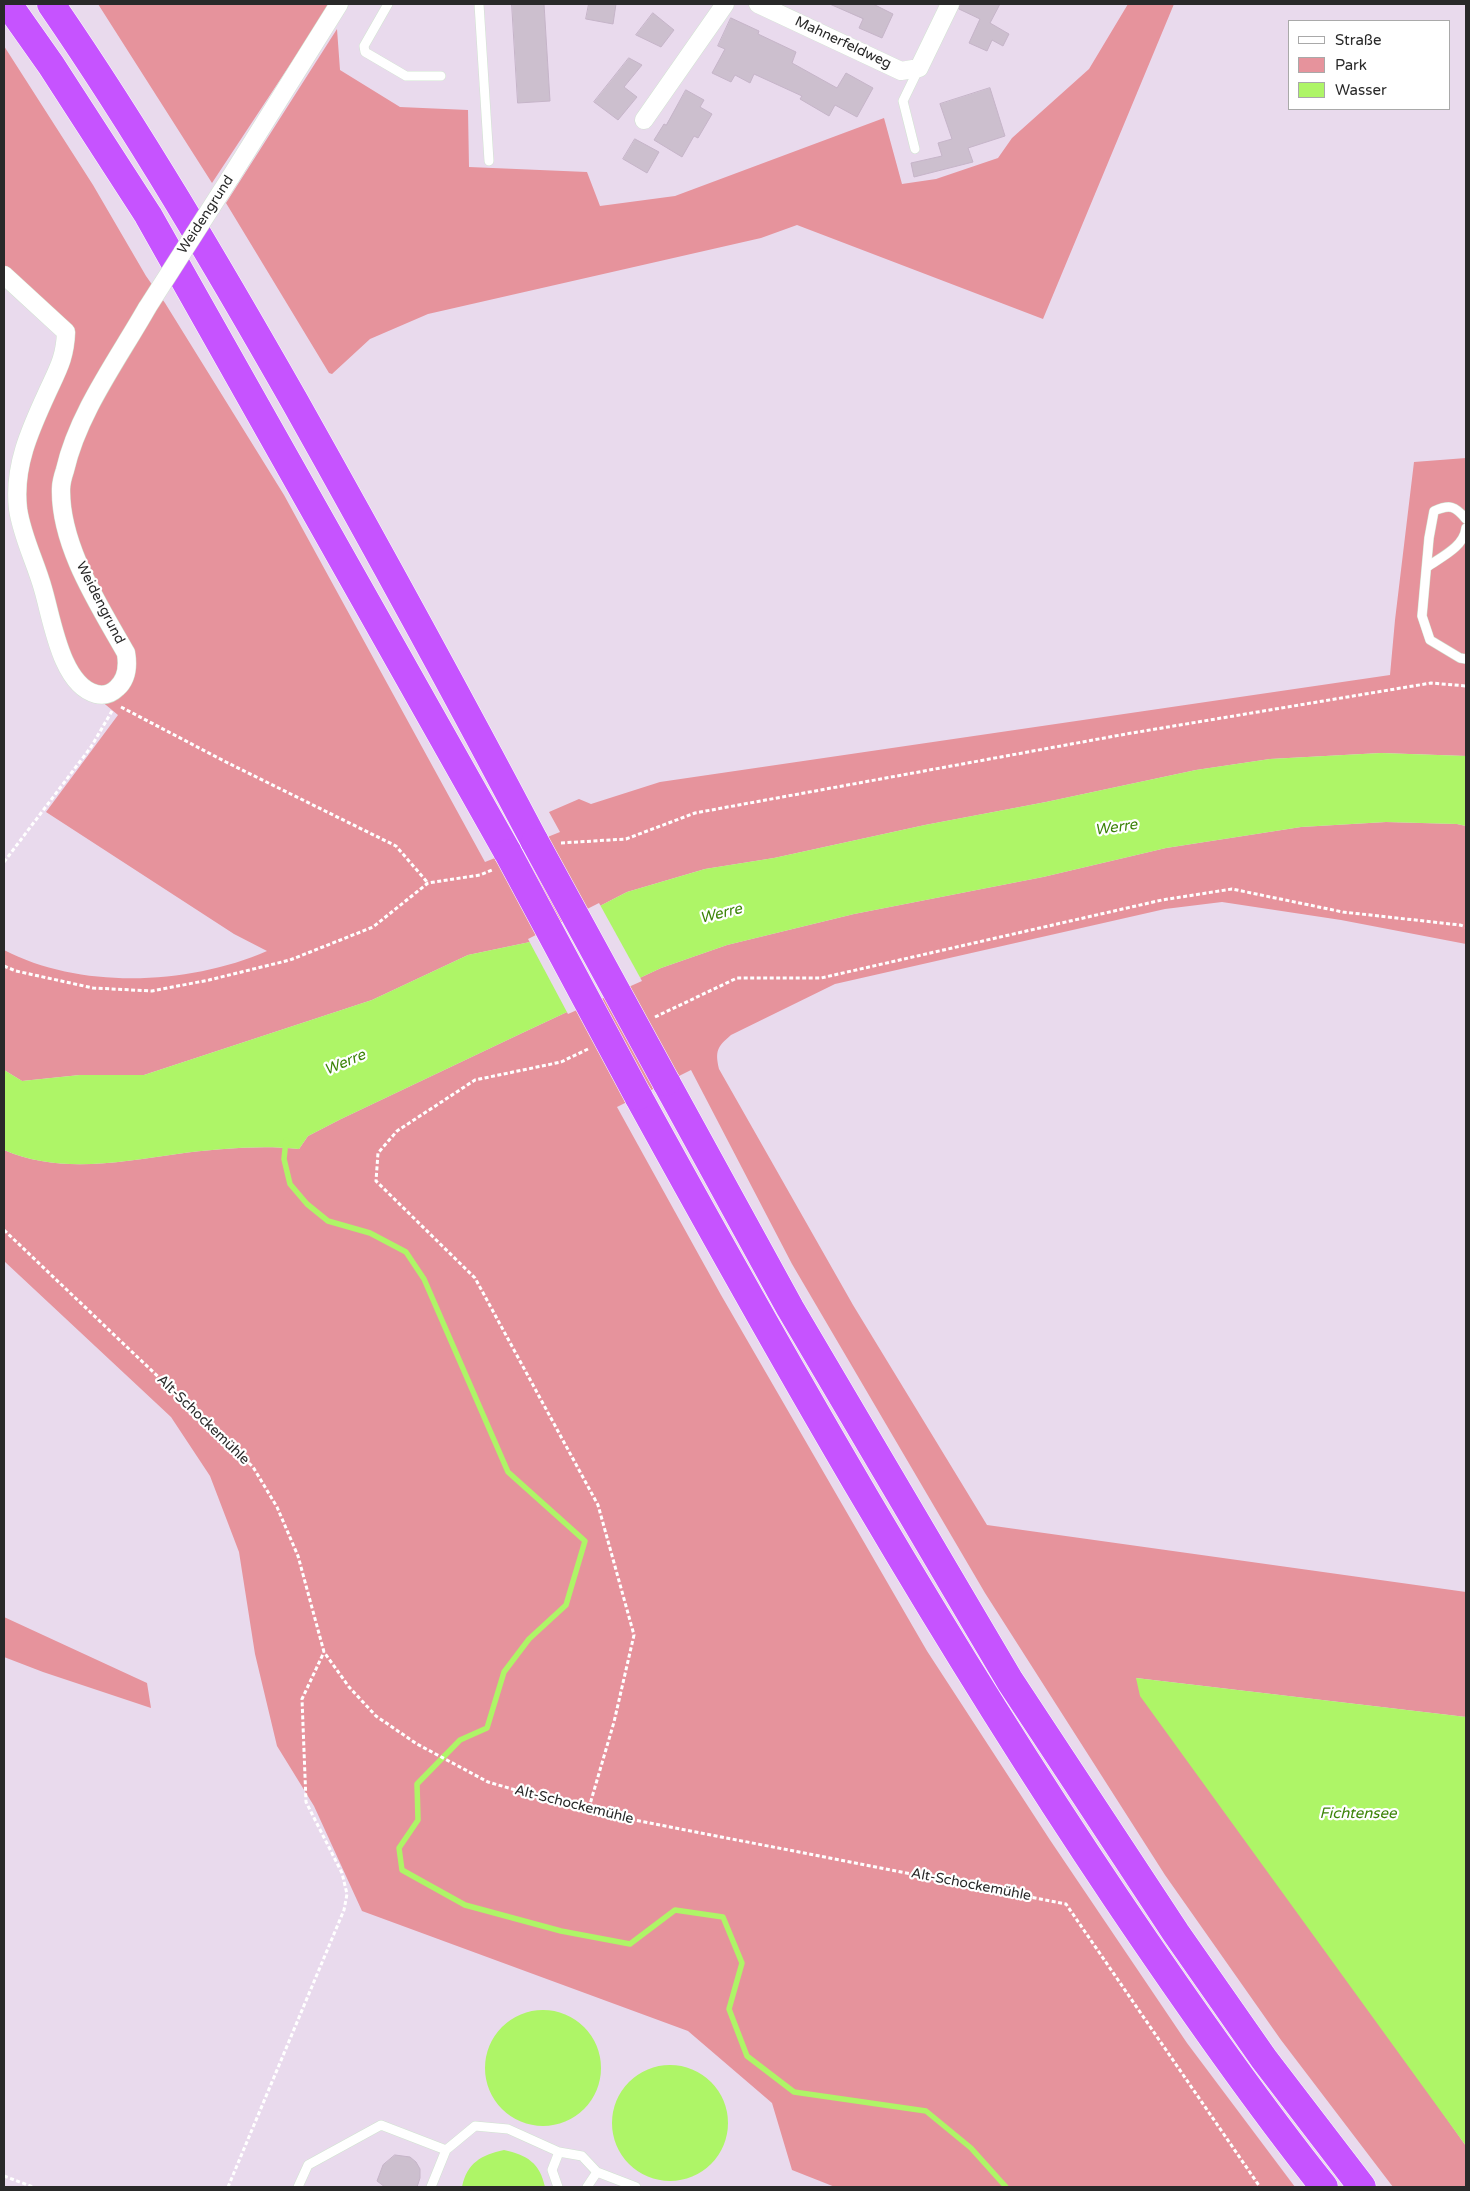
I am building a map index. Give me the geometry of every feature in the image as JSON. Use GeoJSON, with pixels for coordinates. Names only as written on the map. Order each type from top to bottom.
{"type":"FeatureCollection","features":[{"type":"Feature","properties":{"kind":"highway"},"geometry":{"type":"LineString","coordinates":[[8,4],[51,65],[148,214],[508,853],[638,1096],[773,1339],[982,1694],[1151,1951],[1243,2082],[1324,2187]]}},
{"type":"Feature","properties":{"kind":"highway"},"geometry":{"type":"LineString","coordinates":[[51,4],[208,250],[346,493],[795,1317],[1010,1682],[1176,1933],[1264,2059],[1362,2187]]}},
{"type":"Feature","properties":{"kind":"street","name":"Weidengrund"},"geometry":{"type":"LineString","coordinates":[[4,274],[66,332],[65,353],[29,433],[18,471],[18,510],[56,637],[67,666],[82,687],[95,694],[105,695],[114,692],[121,685],[128,664],[126,653],[81,572],[64,522],[61,488],[68,455],[81,422],[147,308],[339,4]]}},
{"type":"Feature","properties":{"kind":"street"},"geometry":{"type":"LineString","coordinates":[[644,120],[725,4]]}},
{"type":"Feature","properties":{"kind":"street","name":"Mahnerfeldweg"},"geometry":{"type":"LineString","coordinates":[[758,4],[901,71],[919,68]]}},
{"type":"Feature","properties":{"kind":"street"},"geometry":{"type":"LineString","coordinates":[[919,68],[950,4]]}},
{"type":"Feature","properties":{"kind":"lane"},"geometry":{"type":"LineString","coordinates":[[388,4],[364,46],[366,52],[406,76],[441,76]]}},
{"type":"Feature","properties":{"kind":"lane"},"geometry":{"type":"LineString","coordinates":[[479,4],[489,161]]}},
{"type":"Feature","properties":{"kind":"lane"},"geometry":{"type":"LineString","coordinates":[[914,149],[903,101],[919,68]]}},
{"type":"Feature","properties":{"kind":"lane"},"geometry":{"type":"LineString","coordinates":[[1466,519],[1458,509],[1445,506],[1434,511],[1429,538],[1422,616],[1430,640],[1460,658],[1466,659]]}},
{"type":"Feature","properties":{"kind":"lane"},"geometry":{"type":"LineString","coordinates":[[1426,567],[1457,547],[1465,535],[1466,528]]}},
{"type":"Feature","properties":{"kind":"lane"},"geometry":{"type":"LineString","coordinates":[[298,2187],[308,2165],[381,2125],[446,2150]]}},
{"type":"Feature","properties":{"kind":"lane"},"geometry":{"type":"LineString","coordinates":[[431,2187],[446,2150],[475,2126],[508,2128],[559,2152],[582,2156],[597,2172],[636,2187]]}},
{"type":"Feature","properties":{"kind":"lane"},"geometry":{"type":"LineString","coordinates":[[558,2187],[552,2170],[559,2152]]}},
{"type":"Feature","properties":{"kind":"lane"},"geometry":{"type":"LineString","coordinates":[[587,2187],[597,2172]]}},
{"type":"Feature","properties":{"kind":"path"},"geometry":{"type":"LineString","coordinates":[[626,839],[695,813],[1126,734],[1431,683],[1466,686]]}},
{"type":"Feature","properties":{"kind":"path"},"geometry":{"type":"LineString","coordinates":[[4,862],[91,746],[116,704],[226,762],[396,846],[428,883],[373,927],[290,960],[209,980],[152,991],[93,988],[16,972],[4,966]]}},
{"type":"Feature","properties":{"kind":"path"},"geometry":{"type":"LineString","coordinates":[[649,1020],[737,978],[821,978],[1162,900],[1232,889],[1343,912],[1460,924],[1466,927]]}},
{"type":"Feature","properties":{"kind":"path"},"geometry":{"type":"LineString","coordinates":[[588,1811],[614,1722],[634,1635],[598,1505],[475,1278],[376,1181],[378,1153],[397,1131],[475,1080],[561,1062],[596,1045]]}},
{"type":"Feature","properties":{"kind":"path","name":"Alt-Schockemühle"},"geometry":{"type":"LineString","coordinates":[[4,1230],[253,1467],[277,1507],[298,1556],[324,1652],[349,1687],[376,1716],[417,1744],[488,1782],[588,1811],[1066,1904],[1260,2187]]}},
{"type":"Feature","properties":{"kind":"path"},"geometry":{"type":"LineString","coordinates":[[228,2187],[344,1910],[346,1894],[342,1873],[306,1802],[302,1699],[324,1652]]}},
{"type":"Feature","properties":{"kind":"path"},"geometry":{"type":"LineString","coordinates":[[4,2176],[32,2187]]}},
{"type":"Feature","properties":{"kind":"green space"},"geometry":{"type":"Polygon","coordinates":[[[98,4],[330,4],[212,183],[98,4]]]}},
{"type":"Feature","properties":{"kind":"green space"},"geometry":{"type":"Polygon","coordinates":[[[1128,4],[1174,4],[1043,319],[797,225],[761,238],[428,314],[370,339],[332,374],[329,373],[226,203],[337,29],[340,70],[400,107],[468,110],[469,167],[587,172],[600,206],[675,196],[884,118],[902,184],[936,179],[998,158],[1012,138],[1089,69],[1128,4]]]}},
{"type":"Feature","properties":{"kind":"green space"},"geometry":{"type":"Polygon","coordinates":[[[4,46],[93,185],[146,276],[165,303],[284,495],[485,862],[560,832],[549,812],[579,799],[591,804],[660,782],[1390,675],[1414,462],[1466,458],[1466,756],[1381,753],[1270,759],[1196,770],[774,858],[705,869],[627,892],[530,942],[468,955],[372,1000],[144,1075],[80,1075],[22,1081],[4,1070],[4,950],[34,963],[67,972],[100,977],[135,978],[170,976],[204,971],[267,951],[234,934],[46,812],[118,715],[100,700],[71,663],[20,509],[30,436],[75,339],[70,328],[4,267],[4,46]]]}},
{"type":"Feature","properties":{"kind":"green space"},"geometry":{"type":"Polygon","coordinates":[[[1386,822],[1457,824],[1466,826],[1466,944],[1341,920],[1222,902],[1165,909],[835,984],[731,1035],[720,1046],[717,1058],[719,1069],[853,1305],[987,1525],[1466,1592],[1466,1717],[1136,1678],[1466,2146],[1466,2187],[1393,2187],[1281,2040],[1165,1875],[985,1593],[792,1264],[691,1070],[617,1107],[721,1295],[927,1651],[1050,1840],[1187,2043],[1295,2187],[835,2187],[792,2170],[772,2103],[688,2031],[362,1911],[314,1806],[277,1746],[255,1654],[239,1552],[210,1476],[171,1417],[4,1261],[4,1150],[46,1162],[90,1164],[223,1149],[269,1147],[299,1149],[308,1136],[341,1119],[661,968],[727,945],[854,914],[1043,877],[1166,848],[1301,827],[1386,822]]]}},
{"type":"Feature","properties":{"kind":"green space"},"geometry":{"type":"Polygon","coordinates":[[[4,1617],[147,1683],[151,1708],[4,1657],[4,1617]]]}},
{"type":"Feature","properties":{"kind":"water","name":"Werre"},"geometry":{"type":"Polygon","coordinates":[[[1381,753],[1466,756],[1466,826],[1457,824],[1386,822],[1301,827],[1166,848],[1043,877],[854,914],[727,945],[661,968],[341,1119],[308,1136],[299,1149],[269,1147],[223,1149],[90,1164],[46,1162],[4,1150],[4,1070],[22,1081],[80,1075],[144,1075],[372,1000],[468,955],[530,942],[627,892],[705,869],[774,858],[1196,770],[1270,759],[1381,753]]]}},
{"type":"Feature","properties":{"kind":"water","name":"Fichtensee"},"geometry":{"type":"Polygon","coordinates":[[[1136,1678],[1466,1717],[1466,2146],[1140,1696],[1136,1678]]]}},
{"type":"Feature","properties":{"kind":"water"},"geometry":{"type":"Polygon","coordinates":[[[543,2010],[565,2014],[575,2019],[584,2027],[592,2036],[597,2046],[601,2068],[597,2090],[592,2100],[584,2109],[575,2117],[565,2122],[543,2126],[521,2122],[511,2117],[502,2109],[494,2100],[489,2090],[485,2068],[489,2046],[494,2036],[502,2027],[511,2019],[521,2014],[543,2010]]]}},
{"type":"Feature","properties":{"kind":"water"},"geometry":{"type":"Polygon","coordinates":[[[670,2065],[692,2069],[702,2074],[711,2082],[719,2091],[724,2101],[728,2123],[724,2145],[719,2155],[711,2164],[702,2172],[692,2177],[670,2181],[648,2177],[638,2172],[629,2164],[621,2155],[616,2145],[612,2123],[616,2101],[621,2091],[629,2082],[638,2074],[648,2069],[670,2065]]]}},
{"type":"Feature","properties":{"kind":"water"},"geometry":{"type":"Polygon","coordinates":[[[504,2150],[531,2161],[540,2172],[545,2187],[462,2187],[467,2172],[476,2161],[504,2150]]]}},
{"type":"Feature","properties":{"kind":"pier"},"geometry":{"type":"Polygon","coordinates":[[[599,903],[642,981],[568,1014],[528,939],[599,903]]]}},
{"type":"Feature","properties":{"kind":"building"},"geometry":{"type":"Polygon","coordinates":[[[512,4],[544,4],[550,101],[518,103],[512,4]]]}},
{"type":"Feature","properties":{"kind":"building"},"geometry":{"type":"Polygon","coordinates":[[[589,4],[616,4],[613,24],[586,19],[589,4]]]}},
{"type":"Feature","properties":{"kind":"building"},"geometry":{"type":"Polygon","coordinates":[[[830,4],[873,4],[893,14],[882,38],[859,28],[863,19],[830,4]]]}},
{"type":"Feature","properties":{"kind":"building"},"geometry":{"type":"Polygon","coordinates":[[[961,4],[1000,4],[990,23],[1009,34],[1003,46],[992,40],[987,51],[969,43],[980,19],[959,9],[961,4]]]}},
{"type":"Feature","properties":{"kind":"building"},"geometry":{"type":"Polygon","coordinates":[[[653,13],[674,30],[661,47],[636,35],[653,13]]]}},
{"type":"Feature","properties":{"kind":"building"},"geometry":{"type":"Polygon","coordinates":[[[731,18],[759,31],[758,34],[796,52],[792,63],[837,88],[846,73],[873,88],[857,117],[835,105],[829,116],[800,99],[802,96],[754,74],[750,83],[735,75],[731,82],[712,73],[725,49],[718,46],[731,18]]]}},
{"type":"Feature","properties":{"kind":"building"},"geometry":{"type":"Polygon","coordinates":[[[629,58],[642,65],[624,87],[637,97],[618,120],[594,102],[629,58]]]}},
{"type":"Feature","properties":{"kind":"building"},"geometry":{"type":"Polygon","coordinates":[[[990,88],[1005,136],[968,148],[973,162],[914,177],[911,163],[942,156],[938,143],[952,139],[940,104],[990,88]]]}},
{"type":"Feature","properties":{"kind":"building"},"geometry":{"type":"Polygon","coordinates":[[[686,90],[704,100],[700,107],[712,114],[698,138],[694,136],[682,157],[654,140],[664,124],[666,125],[686,90]]]}},
{"type":"Feature","properties":{"kind":"building"},"geometry":{"type":"Polygon","coordinates":[[[635,139],[659,152],[647,173],[623,159],[635,139]]]}},
{"type":"Feature","properties":{"kind":"building"},"geometry":{"type":"Polygon","coordinates":[[[395,2155],[410,2157],[416,2162],[420,2169],[417,2187],[385,2187],[377,2181],[383,2165],[395,2155]]]}},
{"type":"Feature","properties":{"kind":"waterway"},"geometry":{"type":"LineString","coordinates":[[286,1140],[284,1159],[290,1184],[307,1204],[328,1221],[370,1233],[406,1252],[424,1279],[508,1472],[585,1541],[566,1605],[529,1639],[504,1672],[487,1728],[460,1740],[417,1784],[418,1820],[399,1848],[402,1870],[465,1905],[561,1931],[630,1944],[675,1910],[723,1917],[742,1963],[729,2009],[747,2056],[794,2092],[926,2111],[971,2148],[1006,2187]]}}]}
